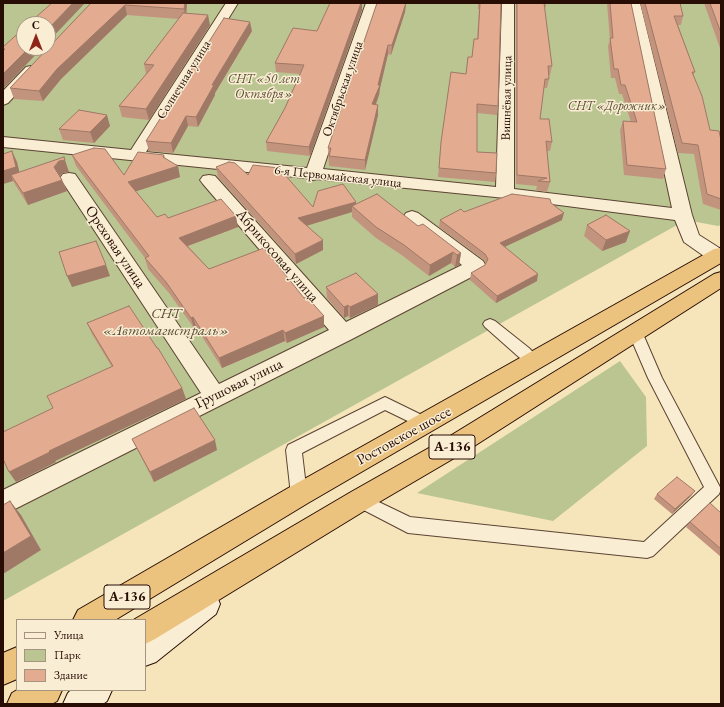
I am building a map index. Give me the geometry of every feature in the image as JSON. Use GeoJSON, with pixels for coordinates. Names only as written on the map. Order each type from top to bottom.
{"type":"FeatureCollection","features":[{"type":"Feature","properties":{"kind":"highway","name":"Ростовское шоссе"},"geometry":{"type":"LineString","coordinates":[[90,619],[299,495],[719,255]]}},
{"type":"Feature","properties":{"kind":"highway","name":"А-136"},"geometry":{"type":"LineString","coordinates":[[146,628],[465,439],[636,334],[721,279]]}},
{"type":"Feature","properties":{"kind":"highway"},"geometry":{"type":"LineString","coordinates":[[3,670],[16,663]]}},
{"type":"Feature","properties":{"kind":"street","name":"Солнечная улица"},"geometry":{"type":"LineString","coordinates":[[135,156],[232,3]]}},
{"type":"Feature","properties":{"kind":"street","name":"Октябрьская улица"},"geometry":{"type":"LineString","coordinates":[[313,175],[372,3]]}},
{"type":"Feature","properties":{"kind":"street","name":"Вишнёвая улица"},"geometry":{"type":"LineString","coordinates":[[505,193],[508,3]]}},
{"type":"Feature","properties":{"kind":"street"},"geometry":{"type":"LineString","coordinates":[[634,3],[683,215],[691,238],[719,255]]}},
{"type":"Feature","properties":{"kind":"street"},"geometry":{"type":"LineString","coordinates":[[3,100],[40,60]]}},
{"type":"Feature","properties":{"kind":"street","name":"6-я Первомайская улица"},"geometry":{"type":"LineString","coordinates":[[3,142],[313,175],[505,193],[683,215]]}},
{"type":"Feature","properties":{"kind":"street","name":"Ореховая улица"},"geometry":{"type":"LineString","coordinates":[[69,178],[215,396]]}},
{"type":"Feature","properties":{"kind":"street","name":"Абрикосовая улица"},"geometry":{"type":"LineString","coordinates":[[209,180],[344,333]]}},
{"type":"Feature","properties":{"kind":"street","name":"Грушовая улица"},"geometry":{"type":"LineString","coordinates":[[3,504],[476,266],[412,217]]}},
{"type":"Feature","properties":{"kind":"street","name":"А-136"},"geometry":{"type":"LineString","coordinates":[[146,650],[266,557]]}},
{"type":"Feature","properties":{"kind":"street","name":"А-136"},"geometry":{"type":"LineString","coordinates":[[115,619],[165,574]]}},
{"type":"Feature","properties":{"kind":"street"},"geometry":{"type":"LineString","coordinates":[[79,704],[95,691]]}},
{"type":"Feature","properties":{"kind":"lane"},"geometry":{"type":"LineString","coordinates":[[490,324],[534,362]]}},
{"type":"Feature","properties":{"kind":"lane"},"geometry":{"type":"LineString","coordinates":[[360,500],[408,525],[647,550],[713,489],[655,378],[636,334]]}},
{"type":"Feature","properties":{"kind":"lane"},"geometry":{"type":"LineString","coordinates":[[299,495],[294,450],[385,403],[425,423]]}},
{"type":"Feature","properties":{"kind":"green space"},"geometry":{"type":"Polygon","coordinates":[[[3,3],[721,3],[721,225],[718,226],[686,220],[3,601],[3,3]]]}},
{"type":"Feature","properties":{"kind":"green space"},"geometry":{"type":"Polygon","coordinates":[[[620,361],[646,397],[647,446],[553,521],[417,493],[620,361]]]}},
{"type":"Feature","properties":{"kind":"building"},"geometry":{"type":"Polygon","coordinates":[[[52,3],[73,3],[56,21],[56,16],[37,16],[52,3]]]}},
{"type":"Feature","properties":{"kind":"building"},"geometry":{"type":"Polygon","coordinates":[[[91,3],[185,3],[184,9],[125,5],[57,69],[39,91],[10,88],[40,56],[56,56],[56,40],[91,3]]]}},
{"type":"Feature","properties":{"kind":"building"},"geometry":{"type":"Polygon","coordinates":[[[330,3],[361,3],[309,147],[266,142],[285,108],[304,65],[275,63],[293,28],[317,31],[330,3]]]}},
{"type":"Feature","properties":{"kind":"building"},"geometry":{"type":"Polygon","coordinates":[[[377,3],[406,3],[392,45],[388,45],[378,85],[380,85],[372,104],[378,105],[365,160],[329,156],[331,148],[328,148],[377,3]]]}},
{"type":"Feature","properties":{"kind":"building"},"geometry":{"type":"Polygon","coordinates":[[[480,3],[501,3],[498,106],[477,104],[477,152],[497,153],[496,173],[439,168],[441,142],[451,72],[466,74],[468,57],[472,57],[474,39],[478,39],[480,3]]]}},
{"type":"Feature","properties":{"kind":"building"},"geometry":{"type":"Polygon","coordinates":[[[517,3],[544,3],[552,66],[548,66],[549,79],[545,79],[540,119],[549,119],[552,142],[546,141],[550,182],[538,181],[547,178],[517,175],[517,3]]]}},
{"type":"Feature","properties":{"kind":"building"},"geometry":{"type":"Polygon","coordinates":[[[610,3],[631,3],[666,169],[627,165],[623,121],[637,122],[625,85],[621,85],[618,69],[614,69],[610,38],[613,38],[610,3]]]}},
{"type":"Feature","properties":{"kind":"building"},"geometry":{"type":"Polygon","coordinates":[[[645,3],[680,3],[683,16],[674,16],[695,72],[692,72],[702,96],[710,130],[719,131],[721,140],[721,199],[707,194],[698,145],[682,143],[645,3]]]}},
{"type":"Feature","properties":{"kind":"building"},"geometry":{"type":"Polygon","coordinates":[[[710,3],[721,3],[721,33],[710,3]]]}},
{"type":"Feature","properties":{"kind":"building"},"geometry":{"type":"Polygon","coordinates":[[[183,13],[208,15],[146,109],[119,106],[154,65],[144,64],[183,13]]]}},
{"type":"Feature","properties":{"kind":"building"},"geometry":{"type":"Polygon","coordinates":[[[224,18],[250,22],[212,85],[214,85],[196,117],[186,116],[171,143],[146,141],[224,18]]]}},
{"type":"Feature","properties":{"kind":"building"},"geometry":{"type":"Polygon","coordinates":[[[16,35],[16,56],[21,56],[3,74],[3,51],[5,49],[3,49],[3,47],[16,35]]]}},
{"type":"Feature","properties":{"kind":"building"},"geometry":{"type":"Polygon","coordinates":[[[79,110],[107,115],[90,132],[59,129],[79,110]]]}},
{"type":"Feature","properties":{"kind":"building"},"geometry":{"type":"Polygon","coordinates":[[[94,148],[105,149],[124,175],[138,152],[164,155],[163,157],[178,166],[128,182],[157,217],[165,214],[168,218],[221,199],[236,216],[179,238],[209,269],[264,248],[304,298],[307,297],[324,316],[285,333],[283,330],[219,358],[193,317],[191,318],[166,282],[145,258],[149,256],[72,155],[94,148]]]}},
{"type":"Feature","properties":{"kind":"building"},"geometry":{"type":"Polygon","coordinates":[[[12,151],[16,167],[3,171],[3,154],[12,151]]]}},
{"type":"Feature","properties":{"kind":"building"},"geometry":{"type":"Polygon","coordinates":[[[64,157],[65,160],[59,161],[54,167],[62,180],[23,193],[11,175],[64,157]]]}},
{"type":"Feature","properties":{"kind":"building"},"geometry":{"type":"Polygon","coordinates":[[[229,162],[235,163],[248,175],[253,165],[279,168],[313,207],[318,191],[343,184],[356,202],[298,218],[323,240],[295,254],[216,167],[229,162]]]}},
{"type":"Feature","properties":{"kind":"building"},"geometry":{"type":"Polygon","coordinates":[[[377,194],[418,226],[423,224],[461,253],[457,255],[453,252],[430,265],[404,245],[376,227],[352,206],[377,194]]]}},
{"type":"Feature","properties":{"kind":"building"},"geometry":{"type":"Polygon","coordinates":[[[512,194],[550,199],[551,203],[564,213],[500,243],[538,274],[497,296],[471,273],[485,265],[488,259],[485,254],[440,220],[461,209],[464,212],[512,194]]]}},
{"type":"Feature","properties":{"kind":"building"},"geometry":{"type":"Polygon","coordinates":[[[606,215],[630,231],[606,240],[587,225],[606,215]]]}},
{"type":"Feature","properties":{"kind":"building"},"geometry":{"type":"Polygon","coordinates":[[[96,241],[106,265],[67,276],[59,252],[96,241]]]}},
{"type":"Feature","properties":{"kind":"building"},"geometry":{"type":"Polygon","coordinates":[[[356,273],[378,294],[350,307],[348,305],[344,307],[326,287],[356,273]]]}},
{"type":"Feature","properties":{"kind":"building"},"geometry":{"type":"Polygon","coordinates":[[[129,306],[158,348],[182,388],[49,451],[50,452],[9,472],[3,459],[3,432],[53,408],[47,396],[113,366],[87,323],[129,306]]]}},
{"type":"Feature","properties":{"kind":"building"},"geometry":{"type":"Polygon","coordinates":[[[194,408],[215,440],[150,472],[132,439],[194,408]]]}},
{"type":"Feature","properties":{"kind":"building"},"geometry":{"type":"Polygon","coordinates":[[[677,477],[695,491],[675,509],[657,494],[677,477]]]}},
{"type":"Feature","properties":{"kind":"building"},"geometry":{"type":"Polygon","coordinates":[[[10,501],[31,536],[3,553],[3,505],[10,501]]]}},
{"type":"Feature","properties":{"kind":"building"},"geometry":{"type":"Polygon","coordinates":[[[710,503],[721,513],[721,549],[690,522],[710,503]]]}},
{"type":"Feature","properties":{"kind":"park label","name":"СНТ «50 лет Октября»"},"geometry":{"type":"Point","coordinates":[264,86]}},
{"type":"Feature","properties":{"kind":"park label","name":"СНТ «Дорожник»"},"geometry":{"type":"Point","coordinates":[617,106]}},
{"type":"Feature","properties":{"kind":"park label","name":"СНТ «Автомагистраль»"},"geometry":{"type":"Point","coordinates":[166,322]}}]}
